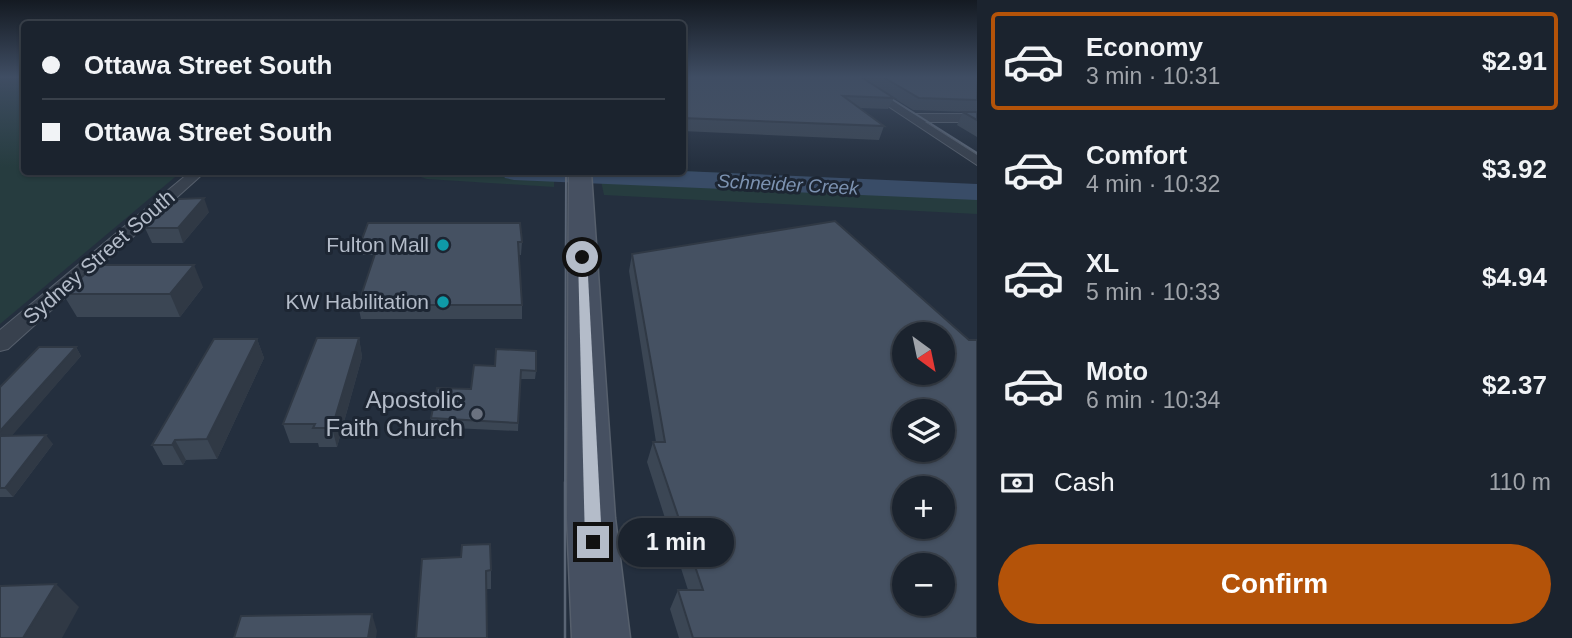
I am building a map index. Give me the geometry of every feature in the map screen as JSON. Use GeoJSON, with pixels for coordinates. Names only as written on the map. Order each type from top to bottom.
{"type":"FeatureCollection","features":[{"type":"Feature","properties":{"kind":"main road"},"geometry":{"type":"LineString","coordinates":[[580,179],[591,518],[601,638]]}},
{"type":"Feature","properties":{"kind":"street"},"geometry":{"type":"LineString","coordinates":[[895,107],[977,161]]}},
{"type":"Feature","properties":{"kind":"street"},"geometry":{"type":"LineString","coordinates":[[912,118],[977,118]]}},
{"type":"Feature","properties":{"kind":"street","name":"Sydney Street South"},"geometry":{"type":"LineString","coordinates":[[0,343],[195,175]]}},
{"type":"Feature","properties":{"kind":"green space"},"geometry":{"type":"Polygon","coordinates":[[[0,107],[21,107],[21,175],[177,175],[0,324],[0,107]]]}},
{"type":"Feature","properties":{"kind":"green space"},"geometry":{"type":"Polygon","coordinates":[[[686,171],[977,185],[977,214],[604,195],[600,175],[686,175],[686,171]]]}},
{"type":"Feature","properties":{"kind":"green space"},"geometry":{"type":"Polygon","coordinates":[[[414,175],[554,175],[554,187],[427,179],[414,175]]]}},
{"type":"Feature","properties":{"kind":"building"},"geometry":{"type":"Polygon","coordinates":[[[686,107],[858,107],[884,126],[686,118],[686,107]]]}},
{"type":"Feature","properties":{"kind":"building"},"geometry":{"type":"Polygon","coordinates":[[[963,112],[977,112],[977,120],[963,112]]]}},
{"type":"Feature","properties":{"kind":"building"},"geometry":{"type":"Polygon","coordinates":[[[204,198],[178,228],[145,228],[178,199],[204,198]]]}},
{"type":"Feature","properties":{"kind":"building"},"geometry":{"type":"Polygon","coordinates":[[[835,221],[949,322],[892,322],[892,385],[956,385],[956,328],[969,340],[977,340],[977,638],[693,638],[678,590],[703,590],[653,442],[665,442],[632,254],[835,221]]]}},
{"type":"Feature","properties":{"kind":"building"},"geometry":{"type":"Polygon","coordinates":[[[368,223],[520,223],[522,242],[518,242],[522,305],[358,305],[379,242],[361,242],[368,223]]]}},
{"type":"Feature","properties":{"kind":"building"},"geometry":{"type":"Polygon","coordinates":[[[95,265],[194,265],[170,294],[63,294],[95,265]]]}},
{"type":"Feature","properties":{"kind":"building"},"geometry":{"type":"Polygon","coordinates":[[[317,338],[359,338],[332,428],[313,428],[315,424],[283,424],[317,338]]]}},
{"type":"Feature","properties":{"kind":"building"},"geometry":{"type":"Polygon","coordinates":[[[214,339],[257,339],[207,439],[175,440],[172,445],[152,445],[214,339]]]}},
{"type":"Feature","properties":{"kind":"building"},"geometry":{"type":"Polygon","coordinates":[[[39,347],[76,347],[0,431],[0,387],[39,347]]]}},
{"type":"Feature","properties":{"kind":"building"},"geometry":{"type":"Polygon","coordinates":[[[496,349],[536,351],[536,371],[521,370],[518,423],[431,418],[437,388],[471,389],[474,365],[495,366],[496,349]]]}},
{"type":"Feature","properties":{"kind":"building"},"geometry":{"type":"Polygon","coordinates":[[[46,435],[5,488],[0,488],[0,436],[46,435]]]}},
{"type":"Feature","properties":{"kind":"building"},"geometry":{"type":"Polygon","coordinates":[[[490,544],[491,570],[486,571],[487,638],[416,638],[422,559],[461,557],[462,545],[490,544]]]}},
{"type":"Feature","properties":{"kind":"building"},"geometry":{"type":"Polygon","coordinates":[[[56,584],[23,638],[0,638],[0,586],[56,584]]]}},
{"type":"Feature","properties":{"kind":"building"},"geometry":{"type":"Polygon","coordinates":[[[372,614],[368,638],[234,638],[241,616],[372,614]]]}},
{"type":"Feature","properties":{"kind":"waterway","name":"Schneider Creek"},"geometry":{"type":"LineString","coordinates":[[583,175],[977,192]]}},
{"type":"Feature","properties":{"kind":"tram line"},"geometry":{"type":"LineString","coordinates":[[904,107],[977,153]]}},
{"type":"Feature","properties":{"kind":"tram line"},"geometry":{"type":"LineString","coordinates":[[565,484],[566,175]]}},
{"type":"Feature","properties":{"kind":"tram line"},"geometry":{"type":"LineString","coordinates":[[565,484],[565,638]]}},
{"type":"Feature","properties":{"kind":"place","name":"Fulton Mall"},"geometry":{"type":"Point","coordinates":[443,245]}},
{"type":"Feature","properties":{"kind":"place","name":"KW Habilitation"},"geometry":{"type":"Point","coordinates":[443,302]}},
{"type":"Feature","properties":{"kind":"place","name":"Apostolic Faith Church"},"geometry":{"type":"Point","coordinates":[477,414]}},
{"type":"Feature","properties":{"kind":"route"},"geometry":{"type":"LineString","coordinates":[[582,257],[593,542]]}}]}
